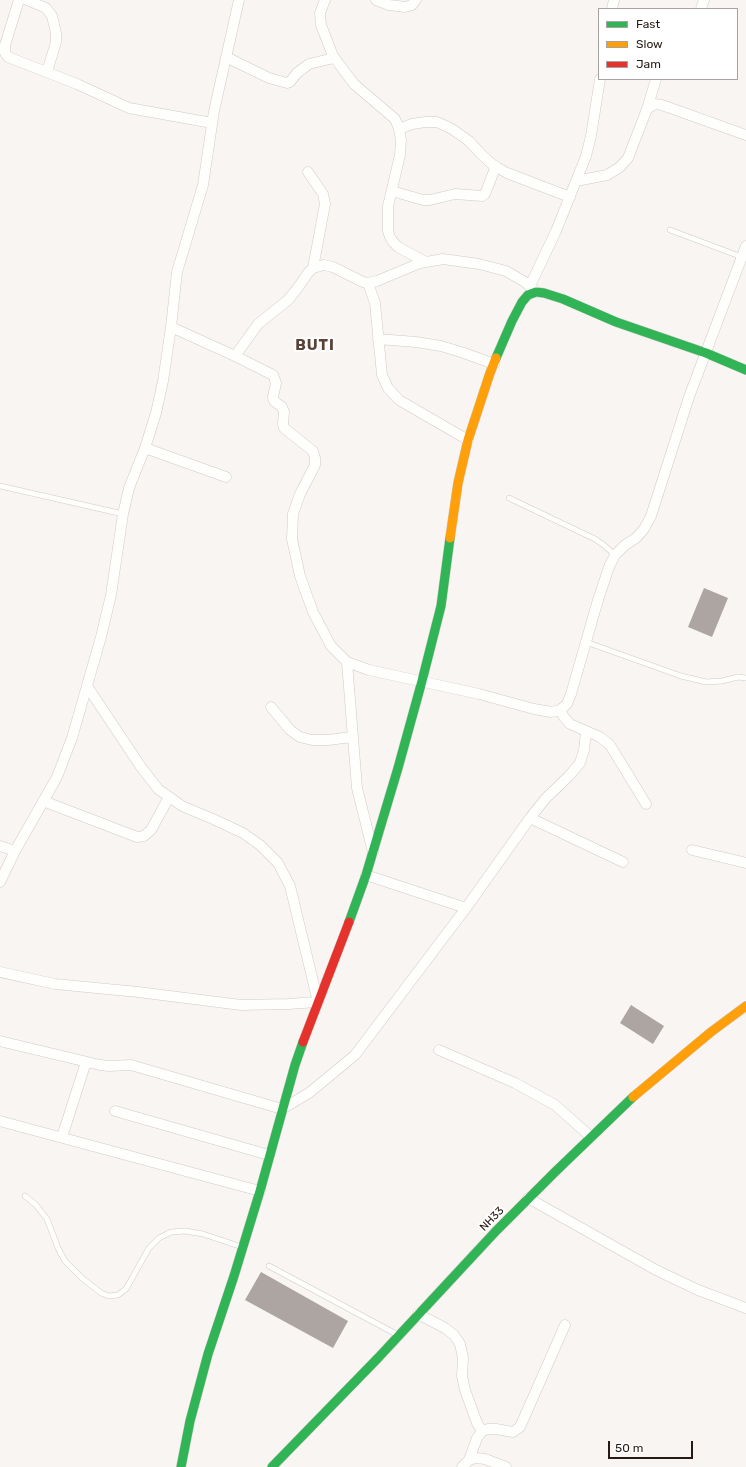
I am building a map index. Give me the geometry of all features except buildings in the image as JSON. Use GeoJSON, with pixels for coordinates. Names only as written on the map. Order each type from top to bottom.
{"type":"FeatureCollection","features":[{"type":"Feature","properties":{"kind":"street"},"geometry":{"type":"LineString","coordinates":[[19,0],[5,45],[5,53],[8,57],[77,84],[129,108],[212,123]]}},
{"type":"Feature","properties":{"kind":"street"},"geometry":{"type":"LineString","coordinates":[[27,0],[46,8],[52,16],[56,42],[47,72]]}},
{"type":"Feature","properties":{"kind":"street"},"geometry":{"type":"LineString","coordinates":[[1,880],[14,851],[56,777],[72,738],[101,637],[111,595],[118,538],[129,488],[145,448],[156,413],[163,381],[177,272],[203,185],[212,123],[239,0]]}},
{"type":"Feature","properties":{"kind":"street"},"geometry":{"type":"LineString","coordinates":[[325,0],[320,13],[321,25],[327,44],[334,58],[354,84],[395,119],[399,129],[401,140],[400,155],[388,206],[388,231],[390,237],[398,247],[426,262]]}},
{"type":"Feature","properties":{"kind":"street"},"geometry":{"type":"LineString","coordinates":[[376,0],[389,5],[405,7],[412,5],[416,0]]}},
{"type":"Feature","properties":{"kind":"street"},"geometry":{"type":"LineString","coordinates":[[226,58],[269,78],[287,83],[290,82],[297,73],[309,64],[334,58]]}},
{"type":"Feature","properties":{"kind":"street"},"geometry":{"type":"LineString","coordinates":[[181,1467],[190,1421],[206,1362],[243,1248],[295,1065],[343,940],[366,875],[422,681],[441,606],[458,483],[468,440],[494,364],[512,321],[522,302],[533,289],[544,258],[586,156],[591,136],[600,80]]}},
{"type":"Feature","properties":{"kind":"street"},"geometry":{"type":"LineString","coordinates":[[576,181],[607,175],[620,167],[628,158],[647,109],[656,80]]}},
{"type":"Feature","properties":{"kind":"street"},"geometry":{"type":"LineString","coordinates":[[647,109],[655,104],[662,105],[746,136]]}},
{"type":"Feature","properties":{"kind":"street"},"geometry":{"type":"LineString","coordinates":[[399,129],[412,124],[437,122],[452,129],[469,141],[482,155],[496,166],[507,172],[570,197]]}},
{"type":"Feature","properties":{"kind":"street"},"geometry":{"type":"LineString","coordinates":[[392,190],[423,200],[430,200],[455,194],[482,196],[485,194],[496,166]]}},
{"type":"Feature","properties":{"kind":"street"},"geometry":{"type":"LineString","coordinates":[[308,172],[318,184],[323,194],[325,204],[313,268]]}},
{"type":"Feature","properties":{"kind":"street"},"geometry":{"type":"LineString","coordinates":[[171,327],[273,375],[276,383],[273,397],[274,401],[282,407],[284,412],[284,428],[313,451],[315,465],[300,494],[293,514],[292,539],[300,576],[313,612],[331,646],[347,662],[369,670],[479,694],[534,709],[551,712],[560,710],[567,704],[600,594],[609,567],[615,555],[644,529],[651,516],[689,397],[746,246]]}},
{"type":"Feature","properties":{"kind":"street"},"geometry":{"type":"LineString","coordinates":[[235,356],[258,324],[288,300],[313,268],[324,265],[333,267],[363,282],[368,282],[377,281],[404,269],[426,262],[443,259],[480,264],[506,271],[540,292],[563,299],[616,322],[706,353],[746,370]]}},
{"type":"Feature","properties":{"kind":"street"},"geometry":{"type":"LineString","coordinates":[[368,282],[375,303],[382,375],[388,388],[399,400],[468,440]]}},
{"type":"Feature","properties":{"kind":"street"},"geometry":{"type":"LineString","coordinates":[[378,339],[416,342],[441,346],[494,364]]}},
{"type":"Feature","properties":{"kind":"street"},"geometry":{"type":"LineString","coordinates":[[145,448],[226,477]]}},
{"type":"Feature","properties":{"kind":"street"},"geometry":{"type":"LineString","coordinates":[[347,662],[357,788],[373,852]]}},
{"type":"Feature","properties":{"kind":"street"},"geometry":{"type":"LineString","coordinates":[[87,686],[141,767],[158,789],[182,806],[243,833],[260,845],[278,863],[290,886],[318,1002]]}},
{"type":"Feature","properties":{"kind":"street"},"geometry":{"type":"LineString","coordinates":[[271,707],[290,730],[300,737],[312,740],[328,740],[352,737]]}},
{"type":"Feature","properties":{"kind":"street"},"geometry":{"type":"LineString","coordinates":[[560,710],[570,724],[600,737],[610,745],[646,804]]}},
{"type":"Feature","properties":{"kind":"street"},"geometry":{"type":"LineString","coordinates":[[0,1041],[86,1062],[109,1066],[131,1065],[282,1109],[309,1092],[355,1055],[466,908],[530,818],[546,798],[580,763],[584,750],[586,732]]}},
{"type":"Feature","properties":{"kind":"street"},"geometry":{"type":"LineString","coordinates":[[43,802],[137,836],[144,836],[151,830],[170,797]]}},
{"type":"Feature","properties":{"kind":"street"},"geometry":{"type":"LineString","coordinates":[[530,818],[623,862]]}},
{"type":"Feature","properties":{"kind":"street"},"geometry":{"type":"LineString","coordinates":[[0,846],[14,851]]}},
{"type":"Feature","properties":{"kind":"street"},"geometry":{"type":"LineString","coordinates":[[692,850],[746,863]]}},
{"type":"Feature","properties":{"kind":"street"},"geometry":{"type":"LineString","coordinates":[[366,875],[466,908]]}},
{"type":"Feature","properties":{"kind":"street"},"geometry":{"type":"LineString","coordinates":[[0,972],[55,984],[138,992],[241,1005],[318,1002]]}},
{"type":"Feature","properties":{"kind":"street","name":"NH33"},"geometry":{"type":"LineString","coordinates":[[272,1467],[528,1198],[628,1102],[711,1032],[746,1006]]}},
{"type":"Feature","properties":{"kind":"street"},"geometry":{"type":"LineString","coordinates":[[439,1050],[515,1083],[554,1105],[591,1137]]}},
{"type":"Feature","properties":{"kind":"street"},"geometry":{"type":"LineString","coordinates":[[62,1137],[86,1062]]}},
{"type":"Feature","properties":{"kind":"street"},"geometry":{"type":"LineString","coordinates":[[115,1110],[269,1155]]}},
{"type":"Feature","properties":{"kind":"street"},"geometry":{"type":"LineString","coordinates":[[0,1121],[260,1191]]}},
{"type":"Feature","properties":{"kind":"street"},"geometry":{"type":"LineString","coordinates":[[528,1198],[656,1270],[698,1290],[746,1308]]}},
{"type":"Feature","properties":{"kind":"street"},"geometry":{"type":"LineString","coordinates":[[418,1314],[445,1328],[454,1335],[460,1344],[463,1358],[462,1376],[465,1390],[477,1423],[482,1431]]}},
{"type":"Feature","properties":{"kind":"street"},"geometry":{"type":"LineString","coordinates":[[466,1463],[477,1438],[482,1431],[496,1429],[513,1432],[520,1427],[565,1325]]}},
{"type":"Feature","properties":{"kind":"street"},"geometry":{"type":"LineString","coordinates":[[466,1463],[476,1458],[485,1459],[506,1467]]}},
{"type":"Feature","properties":{"kind":"lane"},"geometry":{"type":"LineString","coordinates":[[670,230],[742,257]]}},
{"type":"Feature","properties":{"kind":"lane"},"geometry":{"type":"LineString","coordinates":[[0,486],[123,514]]}},
{"type":"Feature","properties":{"kind":"lane"},"geometry":{"type":"LineString","coordinates":[[509,498],[595,538],[615,555]]}},
{"type":"Feature","properties":{"kind":"lane"},"geometry":{"type":"LineString","coordinates":[[586,642],[682,676],[706,682],[722,681],[738,677],[746,678]]}},
{"type":"Feature","properties":{"kind":"lane"},"geometry":{"type":"LineString","coordinates":[[25,1196],[36,1205],[47,1219],[58,1248],[65,1261],[82,1278],[101,1293],[109,1296],[118,1295],[126,1289],[149,1248],[159,1238],[171,1232],[185,1231],[203,1234],[243,1248]]}},
{"type":"Feature","properties":{"kind":"lane"},"geometry":{"type":"LineString","coordinates":[[269,1266],[399,1335]]}},
{"type":"Feature","properties":{"kind":"traffic: fast"},"geometry":{"type":"LineString","coordinates":[[496,358],[522,302],[528,295],[536,292],[563,299],[616,322],[706,353],[746,370]]}},
{"type":"Feature","properties":{"kind":"traffic: fast"},"geometry":{"type":"LineString","coordinates":[[349,922],[366,875],[422,681],[441,606],[450,538]]}},
{"type":"Feature","properties":{"kind":"traffic: fast"},"geometry":{"type":"LineString","coordinates":[[181,1467],[190,1421],[208,1354],[260,1191],[295,1065],[303,1042]]}},
{"type":"Feature","properties":{"kind":"traffic: fast"},"geometry":{"type":"LineString","coordinates":[[272,1467],[378,1358],[496,1231],[633,1097]]}},
{"type":"Feature","properties":{"kind":"traffic: slow"},"geometry":{"type":"LineString","coordinates":[[450,538],[458,483],[468,440],[496,358]]}},
{"type":"Feature","properties":{"kind":"traffic: slow"},"geometry":{"type":"LineString","coordinates":[[633,1097],[711,1032],[746,1006]]}},
{"type":"Feature","properties":{"kind":"traffic: jam"},"geometry":{"type":"LineString","coordinates":[[303,1042],[349,922]]}},
{"type":"Feature","properties":{"kind":"district","name":"BUTI"},"geometry":{"type":"Point","coordinates":[315,346]}}]}
